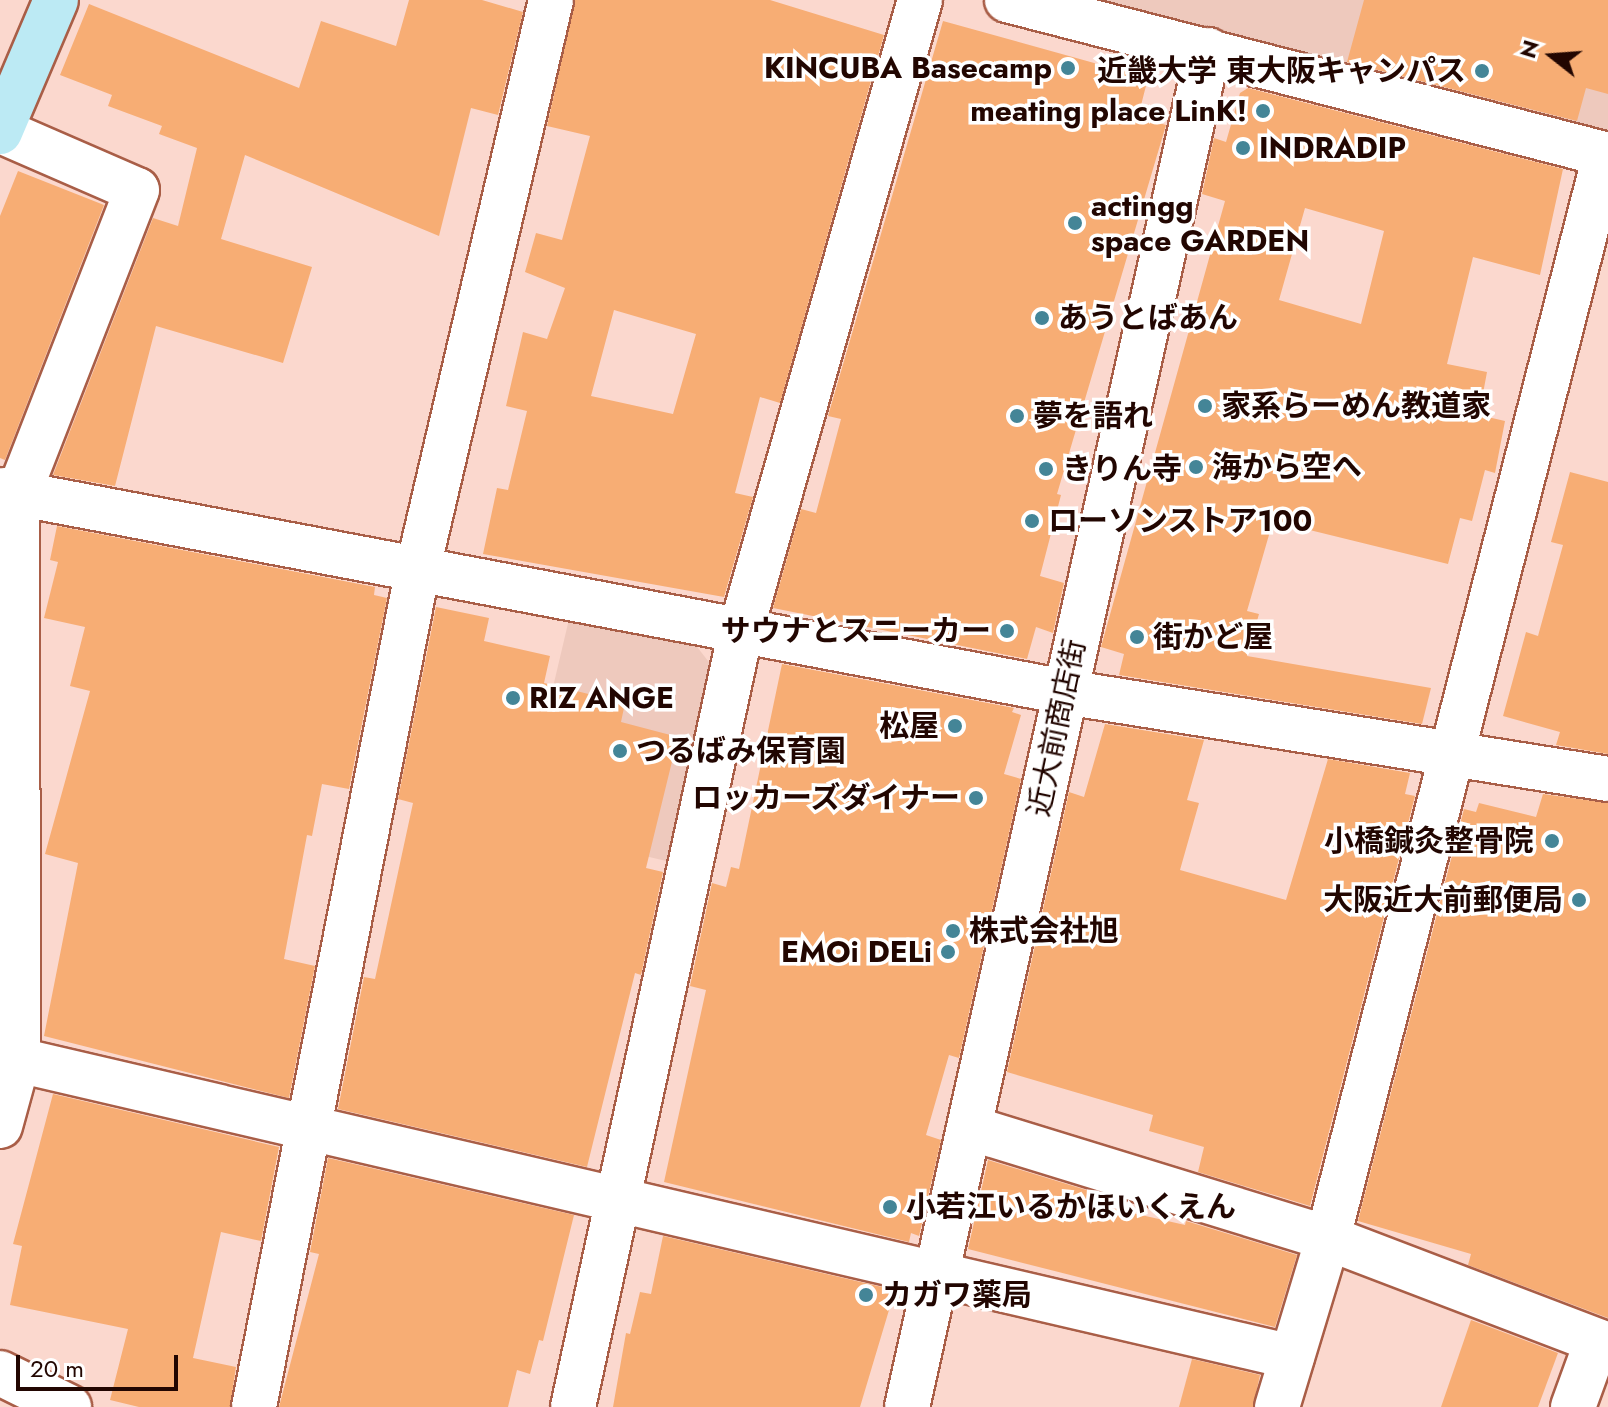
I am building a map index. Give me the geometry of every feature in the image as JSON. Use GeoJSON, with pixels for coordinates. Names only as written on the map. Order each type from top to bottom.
{"type":"FeatureCollection","features":[{"type":"Feature","properties":{"kind":"street"},"geometry":{"type":"LineString","coordinates":[[0,1126],[18,1060],[9,494],[137,190],[0,132],[56,0]]}},
{"type":"Feature","properties":{"kind":"street"},"geometry":{"type":"LineString","coordinates":[[254,1407],[418,568],[551,0]]}},
{"type":"Feature","properties":{"kind":"street"},"geometry":{"type":"LineString","coordinates":[[573,1407],[621,1197],[741,630],[920,0]]}},
{"type":"Feature","properties":{"kind":"street"},"geometry":{"type":"LineString","coordinates":[[1007,0],[1606,155],[1593,278],[1454,754],[1328,1238],[1277,1407]]}},
{"type":"Feature","properties":{"kind":"street","name":"近大前商店街"},"geometry":{"type":"LineString","coordinates":[[907,1407],[1208,50]]}},
{"type":"Feature","properties":{"kind":"street"},"geometry":{"type":"LineString","coordinates":[[9,494],[418,568],[1065,692],[1608,779]]}},
{"type":"Feature","properties":{"kind":"street"},"geometry":{"type":"LineString","coordinates":[[18,1060],[621,1197],[1292,1357]]}},
{"type":"Feature","properties":{"kind":"street"},"geometry":{"type":"LineString","coordinates":[[970,1128],[1328,1238],[1603,1343],[1573,1407]]}},
{"type":"Feature","properties":{"kind":"street"},"geometry":{"type":"LineString","coordinates":[[0,1373],[69,1407]]}},
{"type":"Feature","properties":{"kind":"shaded area","name":"近畿大学 東大阪キャンパス"},"geometry":{"type":"Polygon","coordinates":[[[1104,0],[1608,0],[1608,142],[1104,0]]]}},
{"type":"Feature","properties":{"kind":"shaded area","name":"つるばみ保育園"},"geometry":{"type":"Polygon","coordinates":[[[570,615],[694,643],[719,675],[675,863],[520,827],[570,615]]]}},
{"type":"Feature","properties":{"kind":"building"},"geometry":{"type":"Polygon","coordinates":[[[409,0],[482,0],[523,12],[498,115],[471,108],[439,236],[245,155],[221,239],[312,267],[283,363],[156,326],[115,486],[53,475],[153,218],[178,226],[197,148],[159,134],[162,126],[108,106],[112,95],[60,75],[89,4],[299,88],[321,21],[396,46],[409,0]]]}},
{"type":"Feature","properties":{"kind":"building"},"geometry":{"type":"Polygon","coordinates":[[[575,0],[770,0],[884,35],[780,403],[760,397],[735,493],[753,497],[724,597],[483,554],[497,488],[508,490],[527,411],[506,406],[523,332],[547,339],[565,288],[525,272],[536,233],[562,240],[590,136],[547,126],[575,0]],[[614,310],[591,396],[673,414],[696,334],[614,310]]]}},
{"type":"Feature","properties":{"kind":"building","name":"近畿大学 東大阪キャンパス"},"geometry":{"type":"Polygon","coordinates":[[[1364,0],[1608,0],[1608,94],[1586,88],[1577,121],[1347,62],[1364,0]]]}},
{"type":"Feature","properties":{"kind":"building"},"geometry":{"type":"Polygon","coordinates":[[[943,21],[1148,78],[1138,117],[1166,125],[1057,494],[1061,495],[1040,576],[1064,583],[1053,633],[1036,627],[1027,659],[773,608],[801,509],[816,513],[841,419],[828,416],[943,21]]]}},
{"type":"Feature","properties":{"kind":"building"},"geometry":{"type":"Polygon","coordinates":[[[1248,88],[1563,169],[1540,275],[1473,257],[1447,364],[1487,372],[1479,415],[1505,421],[1495,473],[1485,470],[1472,521],[1460,518],[1448,564],[1273,521],[1247,611],[1259,614],[1247,656],[1431,688],[1422,724],[1119,675],[1124,654],[1101,647],[1225,201],[1202,194],[1214,138],[1226,142],[1240,93],[1248,88]],[[1305,208],[1279,300],[1361,324],[1384,231],[1305,208]]]}},
{"type":"Feature","properties":{"kind":"building"},"geometry":{"type":"Polygon","coordinates":[[[18,171],[104,205],[5,460],[0,458],[0,216],[18,171]]]}},
{"type":"Feature","properties":{"kind":"building"},"geometry":{"type":"Polygon","coordinates":[[[1570,472],[1608,482],[1608,754],[1556,745],[1560,732],[1503,716],[1526,632],[1538,636],[1563,545],[1551,542],[1570,472]]]}},
{"type":"Feature","properties":{"kind":"building"},"geometry":{"type":"Polygon","coordinates":[[[57,526],[375,587],[374,595],[387,598],[349,789],[322,784],[312,836],[307,835],[284,959],[315,966],[289,1098],[44,1036],[78,863],[45,854],[90,691],[70,686],[85,627],[44,618],[58,562],[50,560],[57,526]]]}},
{"type":"Feature","properties":{"kind":"building"},"geometry":{"type":"Polygon","coordinates":[[[436,607],[489,618],[484,641],[550,656],[544,683],[625,703],[621,722],[678,737],[646,868],[663,872],[641,975],[635,973],[587,1167],[338,1109],[364,977],[375,979],[413,803],[398,799],[436,607]]]}},
{"type":"Feature","properties":{"kind":"building"},"geometry":{"type":"Polygon","coordinates":[[[782,664],[1014,708],[1012,712],[1021,715],[1004,774],[1021,779],[959,1058],[949,1055],[926,1135],[941,1140],[919,1236],[911,1233],[909,1242],[664,1182],[706,990],[690,986],[712,883],[726,887],[731,867],[739,869],[782,664]]]}},
{"type":"Feature","properties":{"kind":"building"},"geometry":{"type":"Polygon","coordinates":[[[1105,724],[1204,740],[1187,800],[1199,803],[1180,870],[1286,900],[1328,759],[1410,773],[1405,794],[1415,796],[1310,1206],[1198,1172],[1204,1147],[1149,1131],[1153,1115],[1007,1072],[1069,792],[1084,797],[1105,724]]]}},
{"type":"Feature","properties":{"kind":"building"},"geometry":{"type":"Polygon","coordinates":[[[1543,794],[1608,803],[1608,1318],[1468,1265],[1471,1254],[1358,1221],[1464,809],[1476,812],[1479,803],[1536,817],[1543,794]]]}},
{"type":"Feature","properties":{"kind":"building"},"geometry":{"type":"Polygon","coordinates":[[[53,1094],[279,1147],[261,1241],[221,1232],[193,1358],[236,1367],[230,1407],[139,1407],[110,1400],[128,1329],[10,1305],[22,1246],[13,1244],[53,1094]]]}},
{"type":"Feature","properties":{"kind":"building"},"geometry":{"type":"Polygon","coordinates":[[[328,1158],[574,1215],[543,1341],[539,1340],[530,1374],[517,1370],[508,1407],[279,1407],[319,1254],[310,1252],[328,1158]]]}},
{"type":"Feature","properties":{"kind":"building"},"geometry":{"type":"Polygon","coordinates":[[[988,1160],[1096,1193],[1093,1204],[1185,1225],[1186,1221],[1297,1255],[1275,1327],[968,1249],[988,1160]]]}},
{"type":"Feature","properties":{"kind":"building"},"geometry":{"type":"Polygon","coordinates":[[[663,1236],[895,1290],[860,1407],[613,1407],[626,1333],[630,1334],[640,1292],[651,1294],[663,1236]]]}},
{"type":"Feature","properties":{"kind":"building"},"geometry":{"type":"Polygon","coordinates":[[[1471,1320],[1558,1353],[1538,1407],[1441,1407],[1471,1320]]]}},
{"type":"Feature","properties":{"kind":"building"},"geometry":{"type":"Polygon","coordinates":[[[1192,1359],[1260,1375],[1253,1407],[1179,1407],[1192,1359]]]}},
{"type":"Feature","properties":{"kind":"place","name":"KINCUBA Basecamp"},"geometry":{"type":"Point","coordinates":[1068,68]}},
{"type":"Feature","properties":{"kind":"place","name":"近畿大学 東大阪キャンパス"},"geometry":{"type":"Point","coordinates":[1482,71]}},
{"type":"Feature","properties":{"kind":"place","name":"meating place LinK!"},"geometry":{"type":"Point","coordinates":[1263,111]}},
{"type":"Feature","properties":{"kind":"place","name":"INDRADIP"},"geometry":{"type":"Point","coordinates":[1243,148]}},
{"type":"Feature","properties":{"kind":"place","name":"actingg space GARDEN"},"geometry":{"type":"Point","coordinates":[1075,223]}},
{"type":"Feature","properties":{"kind":"place","name":"あうとばあん"},"geometry":{"type":"Point","coordinates":[1042,318]}},
{"type":"Feature","properties":{"kind":"place","name":"家系らーめん教道家"},"geometry":{"type":"Point","coordinates":[1205,406]}},
{"type":"Feature","properties":{"kind":"place","name":"夢を語れ"},"geometry":{"type":"Point","coordinates":[1017,416]}},
{"type":"Feature","properties":{"kind":"place","name":"海から空へ"},"geometry":{"type":"Point","coordinates":[1196,467]}},
{"type":"Feature","properties":{"kind":"place","name":"きりん寺"},"geometry":{"type":"Point","coordinates":[1046,469]}},
{"type":"Feature","properties":{"kind":"place","name":"ローソンストア100"},"geometry":{"type":"Point","coordinates":[1032,521]}},
{"type":"Feature","properties":{"kind":"place","name":"サウナとスニーカー"},"geometry":{"type":"Point","coordinates":[1007,631]}},
{"type":"Feature","properties":{"kind":"place","name":"街かど屋"},"geometry":{"type":"Point","coordinates":[1137,637]}},
{"type":"Feature","properties":{"kind":"place","name":"RIZ ANGE"},"geometry":{"type":"Point","coordinates":[513,698]}},
{"type":"Feature","properties":{"kind":"place","name":"松屋"},"geometry":{"type":"Point","coordinates":[955,726]}},
{"type":"Feature","properties":{"kind":"place","name":"つるばみ保育園"},"geometry":{"type":"Point","coordinates":[620,751]}},
{"type":"Feature","properties":{"kind":"place","name":"ロッカーズダイナー"},"geometry":{"type":"Point","coordinates":[976,798]}},
{"type":"Feature","properties":{"kind":"place","name":"小橋鍼灸整骨院"},"geometry":{"type":"Point","coordinates":[1552,841]}},
{"type":"Feature","properties":{"kind":"place","name":"大阪近大前郵便局"},"geometry":{"type":"Point","coordinates":[1579,900]}},
{"type":"Feature","properties":{"kind":"place","name":"株式会社旭"},"geometry":{"type":"Point","coordinates":[953,931]}},
{"type":"Feature","properties":{"kind":"place","name":"EMOi DELi"},"geometry":{"type":"Point","coordinates":[948,952]}},
{"type":"Feature","properties":{"kind":"place","name":"小若江いるかほいくえん"},"geometry":{"type":"Point","coordinates":[890,1207]}},
{"type":"Feature","properties":{"kind":"place","name":"カガワ薬局"},"geometry":{"type":"Point","coordinates":[866,1295]}}]}
